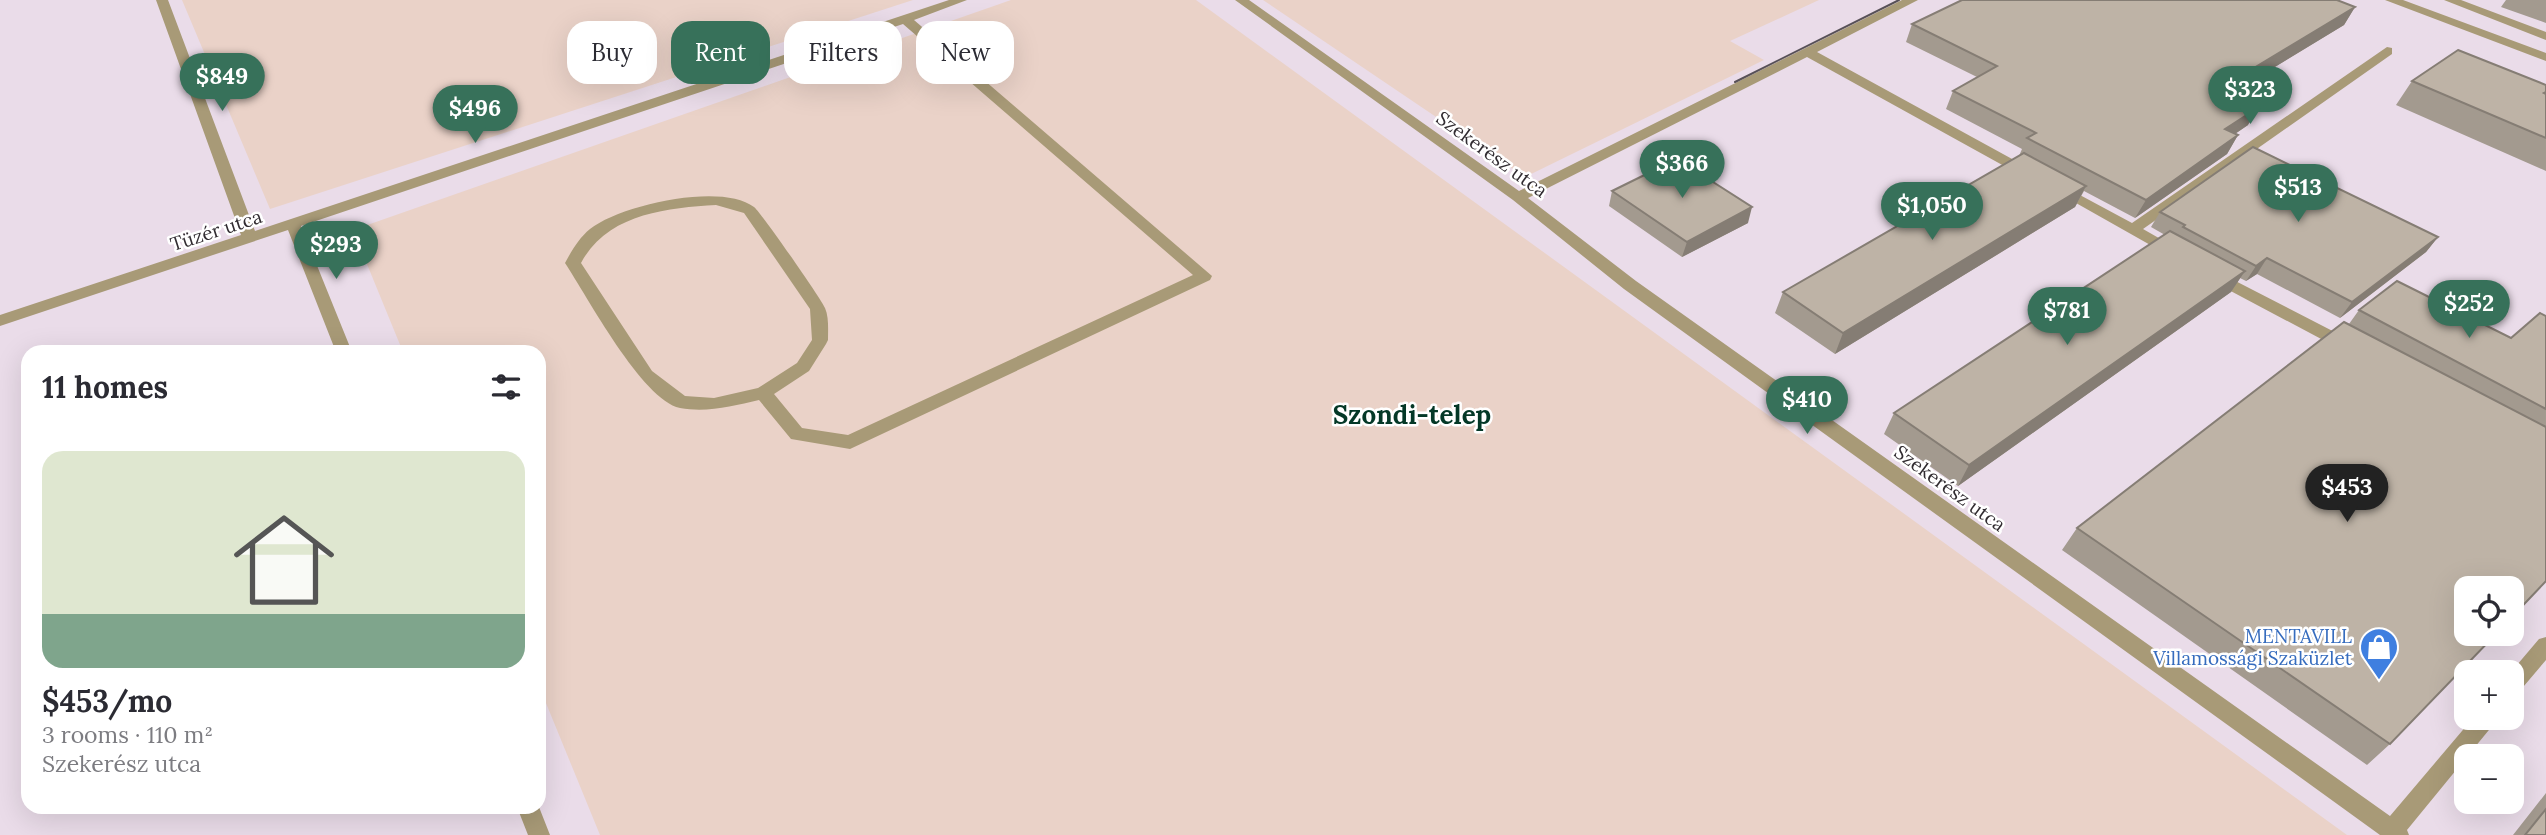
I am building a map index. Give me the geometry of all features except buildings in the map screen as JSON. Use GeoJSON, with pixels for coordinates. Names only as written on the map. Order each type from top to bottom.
{"type":"FeatureCollection","features":[{"type":"Feature","properties":{"kind":"street"},"geometry":{"type":"LineString","coordinates":[[162,0],[250,239]]}},
{"type":"Feature","properties":{"kind":"street","name":"Tüzér utca"},"geometry":{"type":"LineString","coordinates":[[0,321],[961,0]]}},
{"type":"Feature","properties":{"kind":"street","name":"Szekerész utca"},"geometry":{"type":"LineString","coordinates":[[1241,0],[1518,197],[1630,285],[2395,833]]}},
{"type":"Feature","properties":{"kind":"street"},"geometry":{"type":"LineString","coordinates":[[1518,197],[1912,0]]}},
{"type":"Feature","properties":{"kind":"street"},"geometry":{"type":"LineString","coordinates":[[2450,0],[2546,36]]}},
{"type":"Feature","properties":{"kind":"street"},"geometry":{"type":"LineString","coordinates":[[2468,0],[2531,31]]}},
{"type":"Feature","properties":{"kind":"street"},"geometry":{"type":"LineString","coordinates":[[2395,1],[2546,57]]}},
{"type":"Feature","properties":{"kind":"street"},"geometry":{"type":"LineString","coordinates":[[763,393],[797,433],[850,442],[1204,276],[905,19]]}},
{"type":"Feature","properties":{"kind":"street"},"geometry":{"type":"LineString","coordinates":[[2132,230],[2387,51]]}},
{"type":"Feature","properties":{"kind":"street"},"geometry":{"type":"LineString","coordinates":[[1809,53],[2364,355]]}},
{"type":"Feature","properties":{"kind":"street"},"geometry":{"type":"LineString","coordinates":[[717,200],[749,209],[818,309],[820,340],[803,367],[763,393],[714,404],[681,402],[646,375],[573,263],[579,246],[607,224],[671,203],[717,200]]}},
{"type":"Feature","properties":{"kind":"street"},"geometry":{"type":"LineString","coordinates":[[293,224],[341,345]]}},
{"type":"Feature","properties":{"kind":"street"},"geometry":{"type":"LineString","coordinates":[[2524,671],[2546,645]]}},
{"type":"Feature","properties":{"kind":"street"},"geometry":{"type":"LineString","coordinates":[[2395,833],[2477,730]]}},
{"type":"Feature","properties":{"kind":"street"},"geometry":{"type":"LineString","coordinates":[[530,814],[539,835]]}},
{"type":"Feature","properties":{"kind":"shaded area"},"geometry":{"type":"Polygon","coordinates":[[[182,0],[913,0],[848,21],[784,21],[784,42],[770,46],[770,21],[671,21],[671,79],[657,83],[657,21],[567,21],[567,84],[655,84],[270,209],[182,0]]]}},
{"type":"Feature","properties":{"kind":"shaded area"},"geometry":{"type":"Polygon","coordinates":[[[1011,0],[1196,0],[2347,835],[600,835],[546,703],[546,345],[400,345],[353,230],[784,79],[784,84],[902,84],[902,38],[916,33],[916,84],[1014,84],[1014,21],[951,21],[1011,0]]]}},
{"type":"Feature","properties":{"kind":"shaded area"},"geometry":{"type":"Polygon","coordinates":[[[1263,0],[1819,0],[1730,41],[1764,60],[1525,177],[1263,0]]]}},
{"type":"Feature","properties":{"kind":"tram line"},"geometry":{"type":"LineString","coordinates":[[1735,82],[1899,0]]}},
{"type":"Feature","properties":{"kind":"place","name":"MENTAVILL Villamossági Szaküzlet"},"geometry":{"type":"Point","coordinates":[2379,681]}},
{"type":"Feature","properties":{"kind":"district","name":"Szondi-telep"},"geometry":{"type":"Point","coordinates":[1412,415]}}]}
